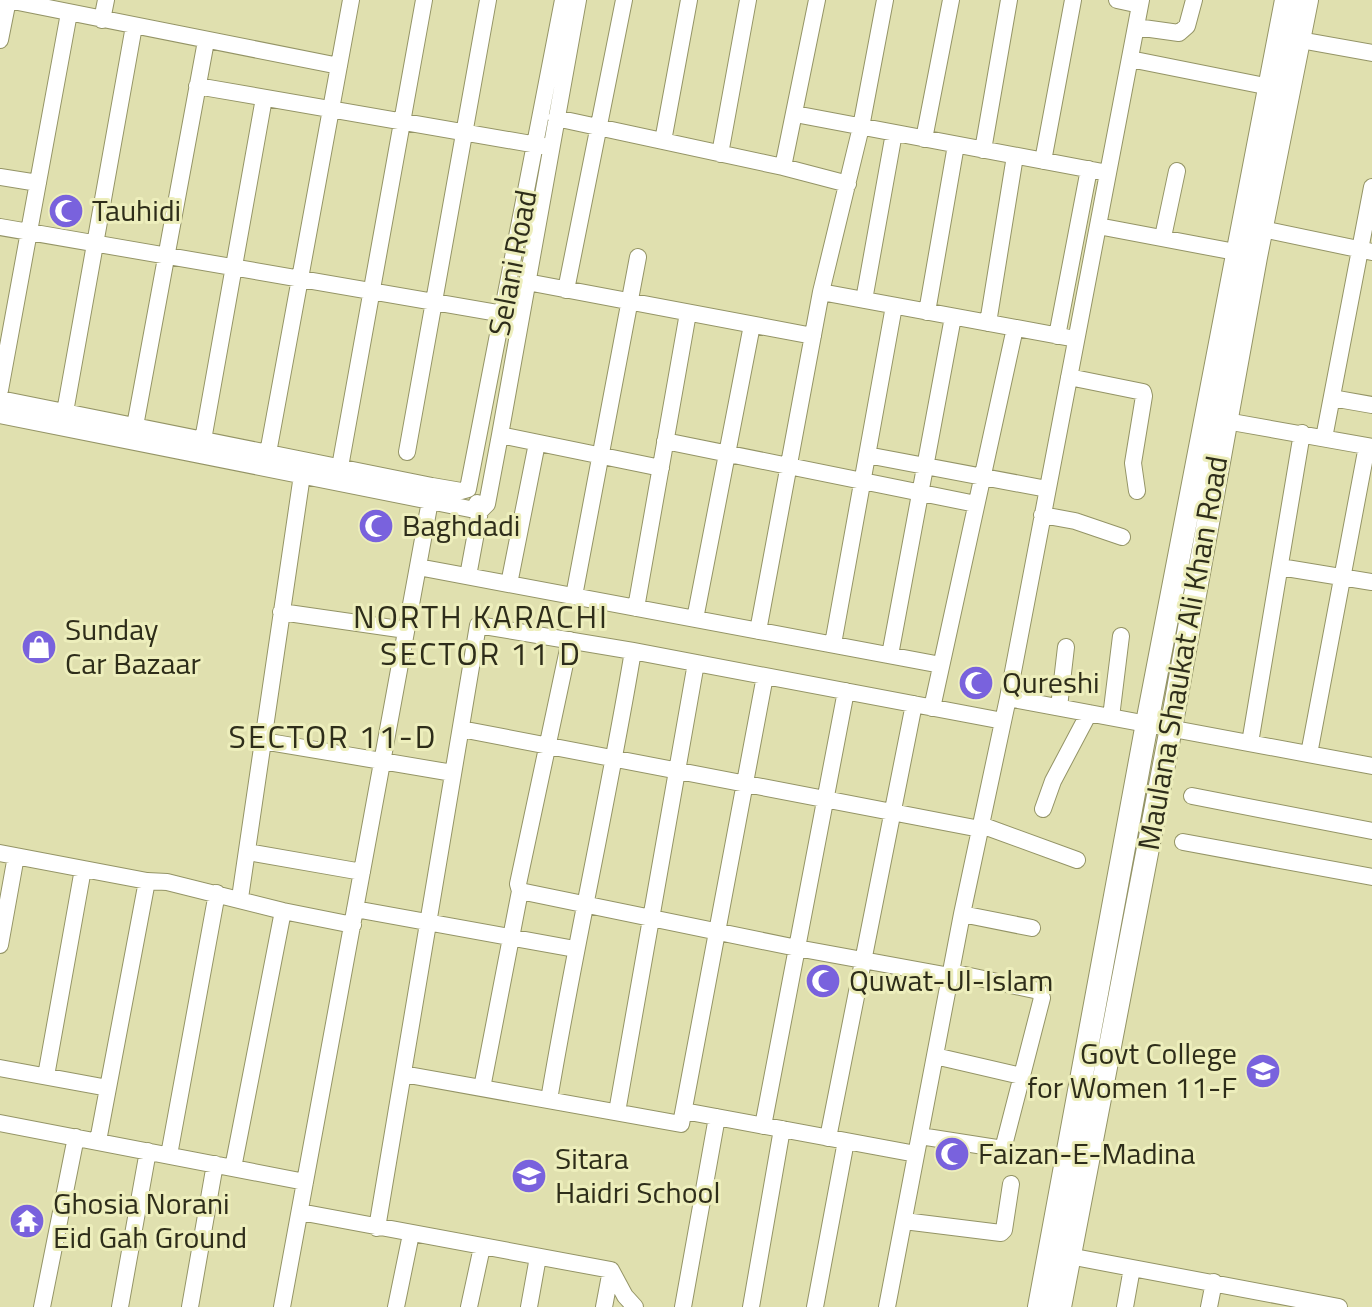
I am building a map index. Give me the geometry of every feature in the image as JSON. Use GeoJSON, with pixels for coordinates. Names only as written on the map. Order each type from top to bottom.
{"type":"FeatureCollection","features":[{"type":"Feature","properties":{"kind":"main road","name":"Maulana Shaukat Ali Khan Road"},"geometry":{"type":"LineString","coordinates":[[1060,1307],[1171,728],[1226,421],[1270,87],[1286,0]]}},
{"type":"Feature","properties":{"kind":"main road","name":"Maulana Shaukat Ali Khan Road"},"geometry":{"type":"LineString","coordinates":[[1039,1307],[1147,723],[1248,255],[1262,229],[1307,0]]}},
{"type":"Feature","properties":{"kind":"street"},"geometry":{"type":"LineString","coordinates":[[0,40],[8,0],[37,3],[102,20],[339,66]]}},
{"type":"Feature","properties":{"kind":"street"},"geometry":{"type":"LineString","coordinates":[[102,20],[106,0]]}},
{"type":"Feature","properties":{"kind":"street"},"geometry":{"type":"LineString","coordinates":[[268,453],[351,0]]}},
{"type":"Feature","properties":{"kind":"street"},"geometry":{"type":"LineString","coordinates":[[340,467],[424,0]]}},
{"type":"Feature","properties":{"kind":"street"},"geometry":{"type":"LineString","coordinates":[[407,452],[488,0]]}},
{"type":"Feature","properties":{"kind":"street","name":"Selani Road"},"geometry":{"type":"LineString","coordinates":[[468,576],[480,511],[487,504],[527,282],[563,0]]}},
{"type":"Feature","properties":{"kind":"street","name":"Selani Road"},"geometry":{"type":"LineString","coordinates":[[468,489],[543,146],[556,118],[578,0]]}},
{"type":"Feature","properties":{"kind":"street"},"geometry":{"type":"LineString","coordinates":[[566,290],[624,0]]}},
{"type":"Feature","properties":{"kind":"street"},"geometry":{"type":"LineString","coordinates":[[663,141],[689,0]]}},
{"type":"Feature","properties":{"kind":"street"},"geometry":{"type":"LineString","coordinates":[[720,154],[746,0]]}},
{"type":"Feature","properties":{"kind":"street"},"geometry":{"type":"LineString","coordinates":[[783,167],[817,0]]}},
{"type":"Feature","properties":{"kind":"street"},"geometry":{"type":"LineString","coordinates":[[758,631],[821,292],[861,127],[885,0]]}},
{"type":"Feature","properties":{"kind":"street"},"geometry":{"type":"LineString","coordinates":[[924,139],[951,0]]}},
{"type":"Feature","properties":{"kind":"street"},"geometry":{"type":"LineString","coordinates":[[983,150],[1009,0]]}},
{"type":"Feature","properties":{"kind":"street"},"geometry":{"type":"LineString","coordinates":[[1043,161],[1073,0]]}},
{"type":"Feature","properties":{"kind":"street"},"geometry":{"type":"LineString","coordinates":[[887,1307],[962,914],[1008,698],[1136,27],[1140,2],[1117,0]]}},
{"type":"Feature","properties":{"kind":"street"},"geometry":{"type":"LineString","coordinates":[[1136,27],[1179,33],[1187,26],[1194,0]]}},
{"type":"Feature","properties":{"kind":"street"},"geometry":{"type":"LineString","coordinates":[[0,390],[69,13]]}},
{"type":"Feature","properties":{"kind":"street"},"geometry":{"type":"LineString","coordinates":[[65,412],[134,26]]}},
{"type":"Feature","properties":{"kind":"street"},"geometry":{"type":"LineString","coordinates":[[1300,40],[1372,53]]}},
{"type":"Feature","properties":{"kind":"street"},"geometry":{"type":"LineString","coordinates":[[135,426],[206,41]]}},
{"type":"Feature","properties":{"kind":"street"},"geometry":{"type":"LineString","coordinates":[[1130,59],[1270,87]]}},
{"type":"Feature","properties":{"kind":"street"},"geometry":{"type":"LineString","coordinates":[[197,86],[543,146]]}},
{"type":"Feature","properties":{"kind":"street"},"geometry":{"type":"LineString","coordinates":[[203,440],[264,98]]}},
{"type":"Feature","properties":{"kind":"street"},"geometry":{"type":"LineString","coordinates":[[795,114],[1108,173]]}},
{"type":"Feature","properties":{"kind":"street"},"geometry":{"type":"LineString","coordinates":[[556,118],[848,184]]}},
{"type":"Feature","properties":{"kind":"street"},"geometry":{"type":"LineString","coordinates":[[864,300],[894,133]]}},
{"type":"Feature","properties":{"kind":"street"},"geometry":{"type":"LineString","coordinates":[[927,312],[956,145]]}},
{"type":"Feature","properties":{"kind":"street"},"geometry":{"type":"LineString","coordinates":[[988,323],[1015,156]]}},
{"type":"Feature","properties":{"kind":"street"},"geometry":{"type":"LineString","coordinates":[[1057,336],[1089,169]]}},
{"type":"Feature","properties":{"kind":"street"},"geometry":{"type":"LineString","coordinates":[[1163,237],[1177,171]]}},
{"type":"Feature","properties":{"kind":"street"},"geometry":{"type":"LineString","coordinates":[[0,177],[38,183]]}},
{"type":"Feature","properties":{"kind":"street"},"geometry":{"type":"LineString","coordinates":[[1324,438],[1366,251],[1372,187]]}},
{"type":"Feature","properties":{"kind":"street"},"geometry":{"type":"LineString","coordinates":[[1098,226],[1248,255]]}},
{"type":"Feature","properties":{"kind":"street"},"geometry":{"type":"LineString","coordinates":[[0,227],[521,317]]}},
{"type":"Feature","properties":{"kind":"street"},"geometry":{"type":"LineString","coordinates":[[1262,229],[1366,251]]}},
{"type":"Feature","properties":{"kind":"street"},"geometry":{"type":"LineString","coordinates":[[574,596],[638,257]]}},
{"type":"Feature","properties":{"kind":"street"},"geometry":{"type":"LineString","coordinates":[[527,282],[813,336]]}},
{"type":"Feature","properties":{"kind":"street"},"geometry":{"type":"LineString","coordinates":[[821,292],[1076,339]]}},
{"type":"Feature","properties":{"kind":"street"},"geometry":{"type":"LineString","coordinates":[[833,644],[894,306]]}},
{"type":"Feature","properties":{"kind":"street"},"geometry":{"type":"LineString","coordinates":[[636,608],[688,313]]}},
{"type":"Feature","properties":{"kind":"street"},"geometry":{"type":"LineString","coordinates":[[890,655],[953,317]]}},
{"type":"Feature","properties":{"kind":"street"},"geometry":{"type":"LineString","coordinates":[[695,619],[752,325]]}},
{"type":"Feature","properties":{"kind":"street"},"geometry":{"type":"LineString","coordinates":[[932,708],[1015,328]]}},
{"type":"Feature","properties":{"kind":"street"},"geometry":{"type":"LineString","coordinates":[[1069,377],[1143,392],[1133,463],[1137,491]]}},
{"type":"Feature","properties":{"kind":"street"},"geometry":{"type":"LineString","coordinates":[[1332,398],[1372,405]]}},
{"type":"Feature","properties":{"kind":"street"},"geometry":{"type":"LineString","coordinates":[[0,399],[340,467],[431,493],[480,511]]}},
{"type":"Feature","properties":{"kind":"street"},"geometry":{"type":"LineString","coordinates":[[0,415],[302,475],[431,493],[468,489],[480,511]]}},
{"type":"Feature","properties":{"kind":"street"},"geometry":{"type":"LineString","coordinates":[[1226,421],[1369,446],[1309,754]]}},
{"type":"Feature","properties":{"kind":"street"},"geometry":{"type":"LineString","coordinates":[[1250,743],[1302,433]]}},
{"type":"Feature","properties":{"kind":"street"},"geometry":{"type":"LineString","coordinates":[[500,435],[661,468]]}},
{"type":"Feature","properties":{"kind":"street"},"geometry":{"type":"LineString","coordinates":[[665,441],[976,504]]}},
{"type":"Feature","properties":{"kind":"street"},"geometry":{"type":"LineString","coordinates":[[509,584],[537,443]]}},
{"type":"Feature","properties":{"kind":"street"},"geometry":{"type":"LineString","coordinates":[[867,455],[1047,489]]}},
{"type":"Feature","properties":{"kind":"street"},"geometry":{"type":"LineString","coordinates":[[240,898],[302,475]]}},
{"type":"Feature","properties":{"kind":"street"},"geometry":{"type":"LineString","coordinates":[[282,1307],[431,493]]}},
{"type":"Feature","properties":{"kind":"street"},"geometry":{"type":"LineString","coordinates":[[1042,515],[1075,521],[1122,537]]}},
{"type":"Feature","properties":{"kind":"street"},"geometry":{"type":"LineString","coordinates":[[418,567],[941,665]]}},
{"type":"Feature","properties":{"kind":"street"},"geometry":{"type":"LineString","coordinates":[[1280,567],[1372,582]]}},
{"type":"Feature","properties":{"kind":"street"},"geometry":{"type":"LineString","coordinates":[[281,612],[406,630]]}},
{"type":"Feature","properties":{"kind":"street"},"geometry":{"type":"LineString","coordinates":[[377,1228],[478,625],[1003,721]]}},
{"type":"Feature","properties":{"kind":"street"},"geometry":{"type":"LineString","coordinates":[[1111,717],[1121,636]]}},
{"type":"Feature","properties":{"kind":"street"},"geometry":{"type":"LineString","coordinates":[[482,1088],[520,891],[518,884],[570,640]]}},
{"type":"Feature","properties":{"kind":"street"},"geometry":{"type":"LineString","coordinates":[[1059,707],[1066,647]]}},
{"type":"Feature","properties":{"kind":"street"},"geometry":{"type":"LineString","coordinates":[[549,1100],[633,651]]}},
{"type":"Feature","properties":{"kind":"street"},"geometry":{"type":"LineString","coordinates":[[617,1112],[696,663]]}},
{"type":"Feature","properties":{"kind":"street"},"geometry":{"type":"LineString","coordinates":[[403,1074],[681,1124],[765,676]]}},
{"type":"Feature","properties":{"kind":"street"},"geometry":{"type":"LineString","coordinates":[[763,1126],[846,691]]}},
{"type":"Feature","properties":{"kind":"street"},"geometry":{"type":"LineString","coordinates":[[1008,698],[1372,764]]}},
{"type":"Feature","properties":{"kind":"street"},"geometry":{"type":"LineString","coordinates":[[828,1138],[914,704]]}},
{"type":"Feature","properties":{"kind":"street"},"geometry":{"type":"LineString","coordinates":[[1043,809],[1053,781],[1089,713]]}},
{"type":"Feature","properties":{"kind":"street"},"geometry":{"type":"LineString","coordinates":[[461,729],[981,827],[1077,860]]}},
{"type":"Feature","properties":{"kind":"street"},"geometry":{"type":"LineString","coordinates":[[263,741],[453,773]]}},
{"type":"Feature","properties":{"kind":"street"},"geometry":{"type":"LineString","coordinates":[[1192,796],[1372,831]]}},
{"type":"Feature","properties":{"kind":"street"},"geometry":{"type":"LineString","coordinates":[[1183,842],[1372,877]]}},
{"type":"Feature","properties":{"kind":"street"},"geometry":{"type":"LineString","coordinates":[[248,852],[362,872]]}},
{"type":"Feature","properties":{"kind":"street"},"geometry":{"type":"LineString","coordinates":[[0,945],[8,855],[167,882],[283,911],[428,921],[575,949]]}},
{"type":"Feature","properties":{"kind":"street"},"geometry":{"type":"LineString","coordinates":[[46,1076],[83,869]]}},
{"type":"Feature","properties":{"kind":"street"},"geometry":{"type":"LineString","coordinates":[[98,1141],[147,881]]}},
{"type":"Feature","properties":{"kind":"street"},"geometry":{"type":"LineString","coordinates":[[520,891],[797,948],[1041,992],[1042,998],[1001,1150],[920,1136]]}},
{"type":"Feature","properties":{"kind":"street"},"geometry":{"type":"LineString","coordinates":[[169,1155],[217,893]]}},
{"type":"Feature","properties":{"kind":"street"},"geometry":{"type":"LineString","coordinates":[[233,1168],[283,911]]}},
{"type":"Feature","properties":{"kind":"street"},"geometry":{"type":"LineString","coordinates":[[962,914],[1032,928]]}},
{"type":"Feature","properties":{"kind":"street"},"geometry":{"type":"LineString","coordinates":[[935,1056],[1021,1076]]}},
{"type":"Feature","properties":{"kind":"street"},"geometry":{"type":"LineString","coordinates":[[0,1068],[108,1088]]}},
{"type":"Feature","properties":{"kind":"street"},"geometry":{"type":"LineString","coordinates":[[684,1111],[916,1154]]}},
{"type":"Feature","properties":{"kind":"street"},"geometry":{"type":"LineString","coordinates":[[683,1307],[717,1117]]}},
{"type":"Feature","properties":{"kind":"street"},"geometry":{"type":"LineString","coordinates":[[0,1123],[305,1182]]}},
{"type":"Feature","properties":{"kind":"street"},"geometry":{"type":"LineString","coordinates":[[751,1307],[782,1129]]}},
{"type":"Feature","properties":{"kind":"street"},"geometry":{"type":"LineString","coordinates":[[42,1307],[76,1137]]}},
{"type":"Feature","properties":{"kind":"street"},"geometry":{"type":"LineString","coordinates":[[815,1307],[846,1141]]}},
{"type":"Feature","properties":{"kind":"street"},"geometry":{"type":"LineString","coordinates":[[120,1307],[148,1151]]}},
{"type":"Feature","properties":{"kind":"street"},"geometry":{"type":"LineString","coordinates":[[190,1307],[215,1164]]}},
{"type":"Feature","properties":{"kind":"street"},"geometry":{"type":"LineString","coordinates":[[904,1221],[1001,1233],[1011,1184]]}},
{"type":"Feature","properties":{"kind":"street"},"geometry":{"type":"LineString","coordinates":[[300,1212],[611,1270]]}},
{"type":"Feature","properties":{"kind":"street"},"geometry":{"type":"LineString","coordinates":[[396,1307],[411,1234]]}},
{"type":"Feature","properties":{"kind":"street"},"geometry":{"type":"LineString","coordinates":[[469,1307],[482,1247]]}},
{"type":"Feature","properties":{"kind":"street"},"geometry":{"type":"LineString","coordinates":[[1069,1256],[1214,1282],[1276,1301],[1339,1307]]}},
{"type":"Feature","properties":{"kind":"street"},"geometry":{"type":"LineString","coordinates":[[529,1307],[538,1257]]}},
{"type":"Feature","properties":{"kind":"street"},"geometry":{"type":"LineString","coordinates":[[1125,1307],[1132,1268]]}},
{"type":"Feature","properties":{"kind":"street"},"geometry":{"type":"LineString","coordinates":[[604,1307],[611,1270]]}},
{"type":"Feature","properties":{"kind":"street"},"geometry":{"type":"LineString","coordinates":[[611,1270],[625,1296],[635,1307]]}},
{"type":"Feature","properties":{"kind":"street"},"geometry":{"type":"LineString","coordinates":[[1209,1307],[1214,1282]]}},
{"type":"Feature","properties":{"kind":"place","name":"Tauhidi"},"geometry":{"type":"Point","coordinates":[66,211]}},
{"type":"Feature","properties":{"kind":"place","name":"Baghdadi"},"geometry":{"type":"Point","coordinates":[376,526]}},
{"type":"Feature","properties":{"kind":"place","name":"Sunday Car Bazaar"},"geometry":{"type":"Point","coordinates":[39,647]}},
{"type":"Feature","properties":{"kind":"place","name":"Qureshi"},"geometry":{"type":"Point","coordinates":[976,683]}},
{"type":"Feature","properties":{"kind":"place","name":"Quwat-Ul-Islam"},"geometry":{"type":"Point","coordinates":[823,981]}},
{"type":"Feature","properties":{"kind":"place","name":"Govt College for Women 11-F"},"geometry":{"type":"Point","coordinates":[1263,1071]}},
{"type":"Feature","properties":{"kind":"place","name":"Faizan-E-Madina"},"geometry":{"type":"Point","coordinates":[952,1154]}},
{"type":"Feature","properties":{"kind":"place","name":"Sitara Haidri School"},"geometry":{"type":"Point","coordinates":[529,1176]}},
{"type":"Feature","properties":{"kind":"place","name":"Ghosia Norani Eid Gah Ground"},"geometry":{"type":"Point","coordinates":[27,1221]}},
{"type":"Feature","properties":{"kind":"district","name":"NORTH KARACHI SECTOR 11 D"},"geometry":{"type":"Point","coordinates":[481,636]}},
{"type":"Feature","properties":{"kind":"district","name":"SECTOR 11-D"},"geometry":{"type":"Point","coordinates":[333,737]}}]}
